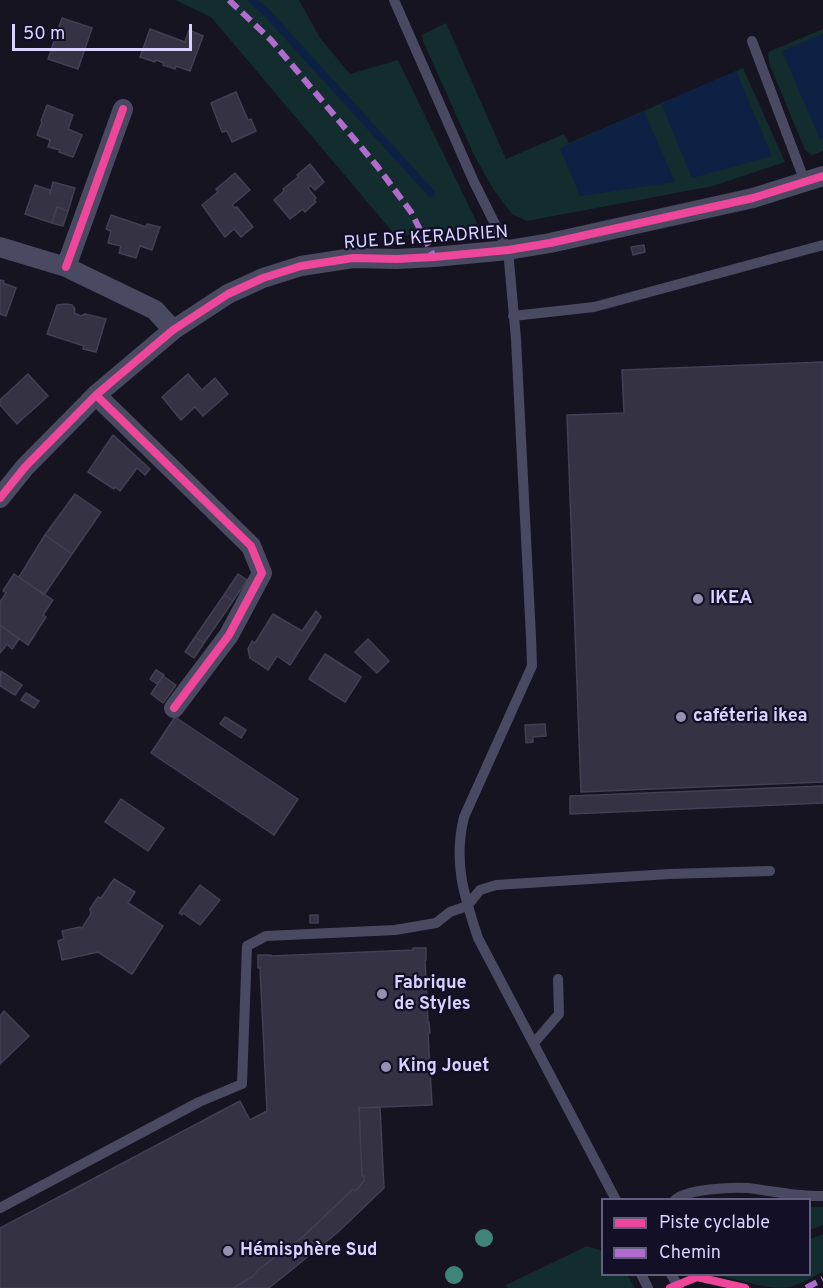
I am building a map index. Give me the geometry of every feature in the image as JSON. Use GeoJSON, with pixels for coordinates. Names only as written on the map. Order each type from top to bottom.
{"type":"FeatureCollection","features":[{"type":"Feature","properties":{"kind":"street"},"geometry":{"type":"LineString","coordinates":[[66,267],[123,109]]}},
{"type":"Feature","properties":{"kind":"street","name":"RUE DE KERADRIEN"},"geometry":{"type":"LineString","coordinates":[[0,498],[25,467],[96,395],[173,330],[228,294],[263,278],[302,266],[353,258],[397,259],[508,250],[550,243],[753,198],[814,179]]}},
{"type":"Feature","properties":{"kind":"street"},"geometry":{"type":"LineString","coordinates":[[0,247],[66,267],[155,310],[173,330]]}},
{"type":"Feature","properties":{"kind":"street"},"geometry":{"type":"LineString","coordinates":[[96,395],[251,546],[262,573],[229,635],[174,708]]}},
{"type":"Feature","properties":{"kind":"lane"},"geometry":{"type":"LineString","coordinates":[[394,0],[474,183],[508,250],[519,389],[532,666],[464,817],[461,829],[460,879],[478,938],[615,1198]]}},
{"type":"Feature","properties":{"kind":"lane"},"geometry":{"type":"LineString","coordinates":[[752,41],[814,179]]}},
{"type":"Feature","properties":{"kind":"lane"},"geometry":{"type":"LineString","coordinates":[[513,316],[594,307],[823,244]]}},
{"type":"Feature","properties":{"kind":"lane"},"geometry":{"type":"LineString","coordinates":[[0,1208],[199,1102],[242,1084],[248,946],[266,936],[395,930],[436,923],[450,912],[467,906],[480,890],[496,885],[669,874],[770,871]]}},
{"type":"Feature","properties":{"kind":"lane"},"geometry":{"type":"LineString","coordinates":[[534,1043],[559,1014],[558,979]]}},
{"type":"Feature","properties":{"kind":"lane"},"geometry":{"type":"LineString","coordinates":[[676,1198],[696,1191],[745,1188],[808,1197],[823,1196]]}},
{"type":"Feature","properties":{"kind":"green space"},"geometry":{"type":"Polygon","coordinates":[[[175,0],[299,0],[320,38],[350,74],[398,60],[480,229],[396,236],[211,17],[175,0]]]}},
{"type":"Feature","properties":{"kind":"green space"},"geometry":{"type":"Polygon","coordinates":[[[446,23],[506,159],[564,134],[569,143],[743,68],[785,162],[713,186],[527,221],[512,214],[493,189],[474,155],[423,41],[422,35],[446,23]]]}},
{"type":"Feature","properties":{"kind":"green space"},"geometry":{"type":"Polygon","coordinates":[[[823,29],[823,151],[812,155],[805,150],[769,63],[768,52],[823,29]]]}},
{"type":"Feature","properties":{"kind":"green space"},"geometry":{"type":"Polygon","coordinates":[[[811,1207],[823,1207],[823,1225],[811,1230],[811,1207]]]}},
{"type":"Feature","properties":{"kind":"green space"},"geometry":{"type":"Polygon","coordinates":[[[823,1234],[823,1272],[798,1284],[774,1288],[720,1276],[811,1276],[811,1239],[823,1234]]]}},
{"type":"Feature","properties":{"kind":"green space"},"geometry":{"type":"Polygon","coordinates":[[[587,1246],[601,1251],[601,1276],[628,1276],[635,1288],[508,1288],[506,1285],[587,1246]]]}},
{"type":"Feature","properties":{"kind":"water"},"geometry":{"type":"Polygon","coordinates":[[[823,34],[823,138],[820,139],[782,51],[823,34]]]}},
{"type":"Feature","properties":{"kind":"water"},"geometry":{"type":"Polygon","coordinates":[[[736,71],[772,156],[692,178],[661,103],[736,71]]]}},
{"type":"Feature","properties":{"kind":"water"},"geometry":{"type":"Polygon","coordinates":[[[644,111],[675,182],[580,196],[560,148],[644,111]]]}},
{"type":"Feature","properties":{"kind":"building"},"geometry":{"type":"Polygon","coordinates":[[[62,18],[92,28],[78,69],[48,59],[62,18]]]}},
{"type":"Feature","properties":{"kind":"building"},"geometry":{"type":"Polygon","coordinates":[[[150,29],[185,42],[189,30],[203,36],[190,71],[176,66],[175,69],[156,60],[155,62],[140,57],[150,29]]]}},
{"type":"Feature","properties":{"kind":"building"},"geometry":{"type":"Polygon","coordinates":[[[236,92],[248,120],[251,119],[256,131],[232,142],[227,131],[222,132],[211,103],[236,92]]]}},
{"type":"Feature","properties":{"kind":"building"},"geometry":{"type":"Polygon","coordinates":[[[47,105],[73,115],[68,129],[82,135],[73,157],[48,147],[50,140],[37,135],[47,105]]]}},
{"type":"Feature","properties":{"kind":"building"},"geometry":{"type":"Polygon","coordinates":[[[310,164],[324,182],[315,190],[311,186],[308,188],[316,198],[314,200],[316,202],[305,212],[303,209],[290,219],[274,200],[310,164]]]}},
{"type":"Feature","properties":{"kind":"building"},"geometry":{"type":"Polygon","coordinates":[[[235,173],[250,190],[232,205],[237,207],[253,227],[241,237],[234,229],[225,237],[202,205],[218,192],[216,189],[235,173]]]}},
{"type":"Feature","properties":{"kind":"building"},"geometry":{"type":"Polygon","coordinates":[[[53,182],[75,188],[68,211],[57,207],[52,223],[25,214],[35,185],[50,190],[50,194],[53,182]]]}},
{"type":"Feature","properties":{"kind":"building"},"geometry":{"type":"Polygon","coordinates":[[[57,207],[68,211],[63,226],[52,223],[57,207]]]}},
{"type":"Feature","properties":{"kind":"building"},"geometry":{"type":"Polygon","coordinates":[[[111,215],[146,227],[147,224],[160,227],[152,250],[140,246],[136,258],[119,253],[121,246],[108,243],[111,231],[106,229],[111,215]]]}},
{"type":"Feature","properties":{"kind":"building"},"geometry":{"type":"Polygon","coordinates":[[[644,245],[645,252],[633,255],[631,247],[644,245]]]}},
{"type":"Feature","properties":{"kind":"building"},"geometry":{"type":"Polygon","coordinates":[[[0,280],[16,288],[6,316],[0,314],[0,280]]]}},
{"type":"Feature","properties":{"kind":"building"},"geometry":{"type":"Polygon","coordinates":[[[57,305],[72,305],[75,309],[74,313],[81,316],[85,314],[106,319],[96,352],[47,334],[57,305]]]}},
{"type":"Feature","properties":{"kind":"building","name":"IKEA"},"geometry":{"type":"Polygon","coordinates":[[[823,362],[823,782],[581,792],[567,415],[624,413],[622,370],[823,362]]]}},
{"type":"Feature","properties":{"kind":"building"},"geometry":{"type":"Polygon","coordinates":[[[28,374],[48,396],[17,424],[0,405],[0,400],[28,374]]]}},
{"type":"Feature","properties":{"kind":"building"},"geometry":{"type":"Polygon","coordinates":[[[188,374],[202,390],[215,378],[228,394],[203,416],[195,407],[181,420],[162,397],[188,374]]]}},
{"type":"Feature","properties":{"kind":"building"},"geometry":{"type":"Polygon","coordinates":[[[113,435],[150,469],[145,475],[137,468],[120,491],[88,472],[113,435]]]}},
{"type":"Feature","properties":{"kind":"building"},"geometry":{"type":"Polygon","coordinates":[[[75,494],[101,512],[72,554],[45,535],[75,494]]]}},
{"type":"Feature","properties":{"kind":"building"},"geometry":{"type":"Polygon","coordinates":[[[45,535],[72,554],[44,595],[19,577],[45,535]]]}},
{"type":"Feature","properties":{"kind":"building"},"geometry":{"type":"Polygon","coordinates":[[[14,574],[53,600],[43,615],[46,617],[28,645],[0,625],[0,602],[6,593],[3,591],[14,574]]]}},
{"type":"Feature","properties":{"kind":"building"},"geometry":{"type":"Polygon","coordinates":[[[238,574],[247,580],[233,601],[224,595],[238,574]]]}},
{"type":"Feature","properties":{"kind":"building"},"geometry":{"type":"Polygon","coordinates":[[[224,595],[233,601],[204,643],[195,637],[224,595]]]}},
{"type":"Feature","properties":{"kind":"building"},"geometry":{"type":"Polygon","coordinates":[[[316,611],[321,617],[290,665],[277,656],[268,670],[250,658],[248,649],[252,641],[255,643],[273,614],[302,631],[316,611]]]}},
{"type":"Feature","properties":{"kind":"building"},"geometry":{"type":"Polygon","coordinates":[[[0,625],[19,639],[12,649],[7,644],[0,653],[0,625]]]}},
{"type":"Feature","properties":{"kind":"building"},"geometry":{"type":"Polygon","coordinates":[[[195,637],[204,643],[194,658],[185,652],[195,637]]]}},
{"type":"Feature","properties":{"kind":"building"},"geometry":{"type":"Polygon","coordinates":[[[368,639],[389,661],[377,673],[355,652],[368,639]]]}},
{"type":"Feature","properties":{"kind":"building"},"geometry":{"type":"Polygon","coordinates":[[[325,654],[361,677],[345,702],[309,679],[325,654]]]}},
{"type":"Feature","properties":{"kind":"building"},"geometry":{"type":"Polygon","coordinates":[[[156,670],[164,675],[157,684],[150,679],[156,670]]]}},
{"type":"Feature","properties":{"kind":"building"},"geometry":{"type":"Polygon","coordinates":[[[1,671],[22,685],[15,695],[0,686],[1,671]]]}},
{"type":"Feature","properties":{"kind":"building"},"geometry":{"type":"Polygon","coordinates":[[[163,676],[176,685],[163,703],[151,694],[163,676]]]}},
{"type":"Feature","properties":{"kind":"building"},"geometry":{"type":"Polygon","coordinates":[[[26,693],[39,701],[34,708],[21,700],[26,693]]]}},
{"type":"Feature","properties":{"kind":"building"},"geometry":{"type":"Polygon","coordinates":[[[175,717],[298,799],[274,835],[151,753],[175,717]]]}},
{"type":"Feature","properties":{"kind":"building"},"geometry":{"type":"Polygon","coordinates":[[[225,717],[246,730],[241,738],[220,724],[225,717]]]}},
{"type":"Feature","properties":{"kind":"building"},"geometry":{"type":"Polygon","coordinates":[[[545,724],[546,736],[533,737],[533,742],[526,743],[525,725],[545,724]]]}},
{"type":"Feature","properties":{"kind":"building"},"geometry":{"type":"Polygon","coordinates":[[[823,786],[823,803],[570,814],[570,796],[823,786]]]}},
{"type":"Feature","properties":{"kind":"building"},"geometry":{"type":"Polygon","coordinates":[[[121,799],[164,828],[148,851],[105,822],[121,799]]]}},
{"type":"Feature","properties":{"kind":"building"},"geometry":{"type":"Polygon","coordinates":[[[114,879],[135,892],[128,903],[163,926],[132,974],[98,952],[62,960],[58,941],[64,939],[62,931],[82,928],[91,914],[90,909],[114,879]]]}},
{"type":"Feature","properties":{"kind":"building"},"geometry":{"type":"Polygon","coordinates":[[[200,885],[220,900],[200,925],[183,913],[182,915],[179,913],[200,885]]]}},
{"type":"Feature","properties":{"kind":"building"},"geometry":{"type":"Polygon","coordinates":[[[310,915],[318,915],[318,923],[310,923],[310,915]]]}},
{"type":"Feature","properties":{"kind":"building"},"geometry":{"type":"Polygon","coordinates":[[[413,948],[426,948],[432,1105],[359,1108],[364,1181],[304,1236],[259,1269],[252,1277],[233,1288],[0,1288],[0,1228],[240,1101],[250,1120],[267,1111],[258,955],[413,950],[413,948]]]}},
{"type":"Feature","properties":{"kind":"building"},"geometry":{"type":"Polygon","coordinates":[[[4,1011],[29,1036],[0,1064],[0,1016],[4,1011]]]}},
{"type":"Feature","properties":{"kind":"building"},"geometry":{"type":"Polygon","coordinates":[[[380,1107],[384,1188],[337,1233],[269,1288],[233,1288],[252,1277],[259,1269],[304,1236],[353,1189],[355,1191],[361,1185],[364,1176],[362,1176],[359,1108],[380,1107]]]}},
{"type":"Feature","properties":{"kind":"waterway"},"geometry":{"type":"LineString","coordinates":[[252,0],[267,13],[431,193]]}},
{"type":"Feature","properties":{"kind":"marked path"},"geometry":{"type":"LineString","coordinates":[[229,0],[271,40],[377,166],[411,212],[434,257]]}},
{"type":"Feature","properties":{"kind":"marked path"},"geometry":{"type":"LineString","coordinates":[[806,1288],[823,1279]]}},
{"type":"Feature","properties":{"kind":"cycle path"},"geometry":{"type":"LineString","coordinates":[[66,267],[123,109]]}},
{"type":"Feature","properties":{"kind":"cycle path"},"geometry":{"type":"LineString","coordinates":[[0,498],[25,467],[96,395],[173,330],[228,294],[263,278],[301,266],[353,258],[434,257],[508,250],[550,243],[753,198],[823,176]]}},
{"type":"Feature","properties":{"kind":"cycle path"},"geometry":{"type":"LineString","coordinates":[[96,395],[251,546],[262,573],[229,635],[174,708]]}},
{"type":"Feature","properties":{"kind":"cycle path"},"geometry":{"type":"LineString","coordinates":[[670,1288],[697,1277],[745,1288]]}},
{"type":"Feature","properties":{"kind":"place","name":"IKEA"},"geometry":{"type":"Point","coordinates":[698,599]}},
{"type":"Feature","properties":{"kind":"place","name":"caféteria ikea"},"geometry":{"type":"Point","coordinates":[681,717]}},
{"type":"Feature","properties":{"kind":"place","name":"Fabrique de Styles"},"geometry":{"type":"Point","coordinates":[382,994]}},
{"type":"Feature","properties":{"kind":"place","name":"King Jouet"},"geometry":{"type":"Point","coordinates":[386,1067]}},
{"type":"Feature","properties":{"kind":"place","name":"Hémisphère Sud"},"geometry":{"type":"Point","coordinates":[228,1251]}}]}
